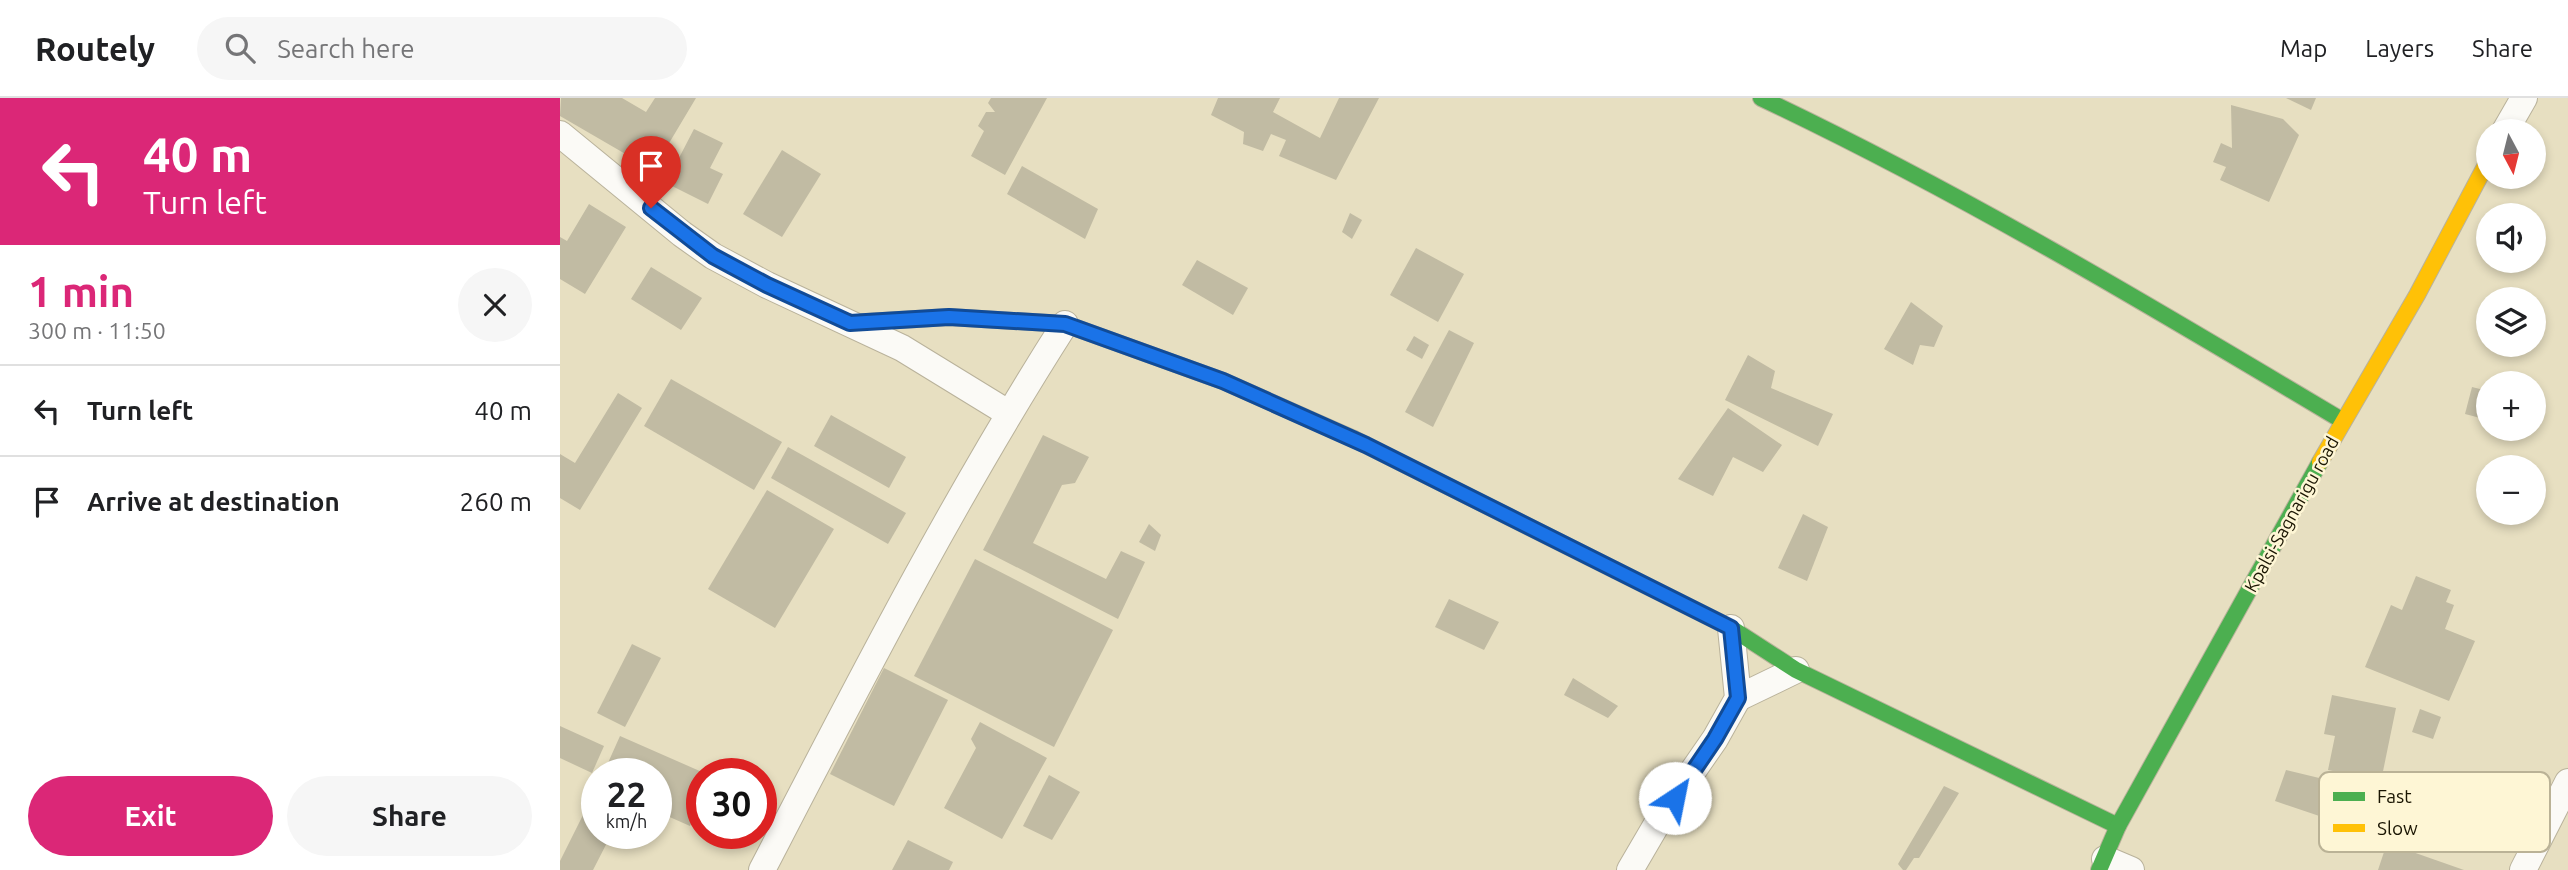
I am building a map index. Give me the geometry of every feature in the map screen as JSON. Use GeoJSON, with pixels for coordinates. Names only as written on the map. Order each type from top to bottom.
{"type":"FeatureCollection","features":[{"type":"Feature","properties":{"kind":"street"},"geometry":{"type":"LineString","coordinates":[[1761,98],[1843,135],[2016,230],[2343,421]]}},
{"type":"Feature","properties":{"kind":"street"},"geometry":{"type":"LineString","coordinates":[[2512,119],[2524,98]]}},
{"type":"Feature","properties":{"kind":"street"},"geometry":{"type":"LineString","coordinates":[[560,134],[682,234],[713,256],[767,285],[902,348],[1008,413]]}},
{"type":"Feature","properties":{"kind":"street","name":"Kpalsi-Sagnarigu road"},"geometry":{"type":"LineString","coordinates":[[2102,865],[2118,826],[2343,421],[2417,295],[2476,184]]}},
{"type":"Feature","properties":{"kind":"street"},"geometry":{"type":"LineString","coordinates":[[850,323],[949,317],[1065,324],[1223,381],[1299,413],[1731,628],[1796,670],[2118,826]]}},
{"type":"Feature","properties":{"kind":"street"},"geometry":{"type":"LineString","coordinates":[[762,870],[871,659],[1008,413],[1065,324]]}},
{"type":"Feature","properties":{"kind":"street"},"geometry":{"type":"LineString","coordinates":[[1731,628],[1738,698]]}},
{"type":"Feature","properties":{"kind":"street"},"geometry":{"type":"LineString","coordinates":[[1630,870],[1661,817],[1715,739],[1738,698],[1796,670]]}},
{"type":"Feature","properties":{"kind":"street"},"geometry":{"type":"LineString","coordinates":[[2550,817],[2568,782]]}},
{"type":"Feature","properties":{"kind":"street"},"geometry":{"type":"LineString","coordinates":[[2523,870],[2532,852]]}},
{"type":"Feature","properties":{"kind":"street"},"geometry":{"type":"LineString","coordinates":[[2102,865],[2131,870]]}},
{"type":"Feature","properties":{"kind":"building"},"geometry":{"type":"Polygon","coordinates":[[[561,98],[622,98],[646,112],[655,98],[696,98],[653,170],[560,116],[561,98]]]}},
{"type":"Feature","properties":{"kind":"building"},"geometry":{"type":"Polygon","coordinates":[[[991,98],[1047,98],[1005,175],[971,156],[984,131],[978,126],[986,112],[995,112],[988,103],[991,98]]]}},
{"type":"Feature","properties":{"kind":"building"},"geometry":{"type":"Polygon","coordinates":[[[1218,98],[1280,98],[1273,112],[1320,138],[1339,98],[1379,98],[1336,180],[1279,156],[1286,140],[1271,134],[1263,151],[1243,144],[1244,132],[1211,115],[1218,98]]]}},
{"type":"Feature","properties":{"kind":"building"},"geometry":{"type":"Polygon","coordinates":[[[2286,98],[2316,98],[2311,110],[2286,98]]]}},
{"type":"Feature","properties":{"kind":"building"},"geometry":{"type":"Polygon","coordinates":[[[2231,105],[2283,119],[2299,135],[2269,202],[2220,180],[2226,167],[2213,162],[2221,143],[2232,148],[2231,105]]]}},
{"type":"Feature","properties":{"kind":"building"},"geometry":{"type":"Polygon","coordinates":[[[694,129],[723,143],[710,168],[723,174],[708,204],[666,183],[694,129]]]}},
{"type":"Feature","properties":{"kind":"building"},"geometry":{"type":"Polygon","coordinates":[[[782,150],[821,174],[782,237],[743,214],[782,150]]]}},
{"type":"Feature","properties":{"kind":"building"},"geometry":{"type":"Polygon","coordinates":[[[1022,166],[1098,209],[1085,239],[1007,194],[1022,166]]]}},
{"type":"Feature","properties":{"kind":"building"},"geometry":{"type":"Polygon","coordinates":[[[589,204],[626,227],[585,294],[560,279],[560,237],[567,241],[589,204]]]}},
{"type":"Feature","properties":{"kind":"building"},"geometry":{"type":"Polygon","coordinates":[[[1350,213],[1362,220],[1352,239],[1342,232],[1350,213]]]}},
{"type":"Feature","properties":{"kind":"building"},"geometry":{"type":"Polygon","coordinates":[[[1416,248],[1464,274],[1438,322],[1390,295],[1416,248]]]}},
{"type":"Feature","properties":{"kind":"building"},"geometry":{"type":"Polygon","coordinates":[[[1197,260],[1248,288],[1233,315],[1182,285],[1197,260]]]}},
{"type":"Feature","properties":{"kind":"building"},"geometry":{"type":"Polygon","coordinates":[[[651,267],[702,298],[681,330],[631,299],[651,267]]]}},
{"type":"Feature","properties":{"kind":"building"},"geometry":{"type":"Polygon","coordinates":[[[1911,302],[1943,326],[1934,347],[1920,345],[1913,365],[1884,349],[1911,302]]]}},
{"type":"Feature","properties":{"kind":"building"},"geometry":{"type":"Polygon","coordinates":[[[1449,330],[1474,343],[1433,427],[1405,412],[1449,330]]]}},
{"type":"Feature","properties":{"kind":"building"},"geometry":{"type":"Polygon","coordinates":[[[1414,336],[1429,345],[1422,359],[1406,350],[1414,336]]]}},
{"type":"Feature","properties":{"kind":"building"},"geometry":{"type":"Polygon","coordinates":[[[1748,355],[1775,371],[1771,388],[1833,414],[1818,446],[1725,400],[1748,355]]]}},
{"type":"Feature","properties":{"kind":"building"},"geometry":{"type":"Polygon","coordinates":[[[671,379],[782,442],[754,490],[644,426],[671,379]]]}},
{"type":"Feature","properties":{"kind":"building"},"geometry":{"type":"Polygon","coordinates":[[[2472,387],[2476,388],[2476,417],[2465,414],[2472,387]]]}},
{"type":"Feature","properties":{"kind":"building"},"geometry":{"type":"Polygon","coordinates":[[[618,393],[642,408],[580,510],[560,498],[560,454],[575,463],[618,393]]]}},
{"type":"Feature","properties":{"kind":"building"},"geometry":{"type":"Polygon","coordinates":[[[1728,408],[1782,445],[1763,472],[1733,457],[1713,496],[1678,479],[1728,408]]]}},
{"type":"Feature","properties":{"kind":"building"},"geometry":{"type":"Polygon","coordinates":[[[831,415],[906,457],[889,488],[814,446],[831,415]]]}},
{"type":"Feature","properties":{"kind":"building"},"geometry":{"type":"Polygon","coordinates":[[[1043,435],[1089,457],[1075,483],[1062,485],[1033,543],[1106,579],[1121,551],[1145,562],[1118,619],[983,550],[1043,435]]]}},
{"type":"Feature","properties":{"kind":"building"},"geometry":{"type":"Polygon","coordinates":[[[788,447],[906,513],[888,544],[771,478],[788,447]]]}},
{"type":"Feature","properties":{"kind":"building"},"geometry":{"type":"Polygon","coordinates":[[[767,490],[834,529],[775,628],[708,589],[767,490]]]}},
{"type":"Feature","properties":{"kind":"building"},"geometry":{"type":"Polygon","coordinates":[[[1803,514],[1828,527],[1807,581],[1778,568],[1803,514]]]}},
{"type":"Feature","properties":{"kind":"building"},"geometry":{"type":"Polygon","coordinates":[[[1149,524],[1161,535],[1155,551],[1139,542],[1149,524]]]}},
{"type":"Feature","properties":{"kind":"building"},"geometry":{"type":"Polygon","coordinates":[[[975,559],[1113,630],[1054,747],[914,676],[975,559]]]}},
{"type":"Feature","properties":{"kind":"building"},"geometry":{"type":"Polygon","coordinates":[[[2416,576],[2451,590],[2446,602],[2454,605],[2445,629],[2475,641],[2449,701],[2365,667],[2391,605],[2402,610],[2416,576]]]}},
{"type":"Feature","properties":{"kind":"building"},"geometry":{"type":"Polygon","coordinates":[[[1449,599],[1499,622],[1484,650],[1435,627],[1449,599]]]}},
{"type":"Feature","properties":{"kind":"building"},"geometry":{"type":"Polygon","coordinates":[[[632,644],[661,658],[625,727],[597,713],[632,644]]]}},
{"type":"Feature","properties":{"kind":"building"},"geometry":{"type":"Polygon","coordinates":[[[884,668],[948,700],[894,806],[830,774],[884,668]]]}},
{"type":"Feature","properties":{"kind":"building"},"geometry":{"type":"Polygon","coordinates":[[[1573,678],[1618,706],[1608,718],[1564,695],[1573,678]]]}},
{"type":"Feature","properties":{"kind":"building"},"geometry":{"type":"Polygon","coordinates":[[[2332,695],[2396,708],[2383,772],[2328,770],[2335,736],[2324,734],[2332,695]]]}},
{"type":"Feature","properties":{"kind":"building"},"geometry":{"type":"Polygon","coordinates":[[[2420,709],[2441,717],[2433,739],[2412,732],[2420,709]]]}},
{"type":"Feature","properties":{"kind":"building"},"geometry":{"type":"Polygon","coordinates":[[[980,722],[1047,758],[1002,839],[944,808],[976,748],[971,739],[980,722]]]}},
{"type":"Feature","properties":{"kind":"building"},"geometry":{"type":"Polygon","coordinates":[[[560,726],[604,746],[599,758],[581,758],[581,768],[560,758],[560,726]]]}},
{"type":"Feature","properties":{"kind":"building"},"geometry":{"type":"Polygon","coordinates":[[[620,736],[670,758],[610,758],[620,736]]]}},
{"type":"Feature","properties":{"kind":"building"},"geometry":{"type":"Polygon","coordinates":[[[672,759],[686,765],[686,824],[672,818],[672,759]]]}},
{"type":"Feature","properties":{"kind":"building"},"geometry":{"type":"Polygon","coordinates":[[[2286,770],[2319,778],[2319,816],[2275,801],[2286,770]]]}},
{"type":"Feature","properties":{"kind":"building"},"geometry":{"type":"Polygon","coordinates":[[[1049,775],[1080,792],[1052,840],[1023,826],[1049,775]]]}},
{"type":"Feature","properties":{"kind":"building"},"geometry":{"type":"Polygon","coordinates":[[[1944,786],[1959,793],[1919,858],[1914,858],[1906,870],[1903,870],[1898,864],[1944,786]]]}},
{"type":"Feature","properties":{"kind":"building"},"geometry":{"type":"Polygon","coordinates":[[[581,819],[581,849],[604,849],[593,870],[560,870],[560,861],[581,819]]]}},
{"type":"Feature","properties":{"kind":"building"},"geometry":{"type":"Polygon","coordinates":[[[908,840],[953,862],[949,870],[892,870],[908,840]]]}},
{"type":"Feature","properties":{"kind":"building"},"geometry":{"type":"Polygon","coordinates":[[[2384,852],[2413,852],[2464,870],[2378,870],[2384,852]]]}},
{"type":"Feature","properties":{"kind":"traffic: fast"},"geometry":{"type":"LineString","coordinates":[[1761,98],[1836,134],[1983,212],[2343,421]]}},
{"type":"Feature","properties":{"kind":"traffic: fast"},"geometry":{"type":"LineString","coordinates":[[850,323],[949,317],[1065,324],[1223,381],[1354,439]]}},
{"type":"Feature","properties":{"kind":"traffic: fast"},"geometry":{"type":"LineString","coordinates":[[2099,870],[2118,826],[2320,462]]}},
{"type":"Feature","properties":{"kind":"traffic: fast"},"geometry":{"type":"LineString","coordinates":[[1615,570],[1731,628],[1796,670],[2118,826]]}},
{"type":"Feature","properties":{"kind":"traffic: slow"},"geometry":{"type":"LineString","coordinates":[[2320,462],[2417,295],[2476,184]]}},
{"type":"Feature","properties":{"kind":"traffic: slow"},"geometry":{"type":"LineString","coordinates":[[1354,439],[1615,570]]}},
{"type":"Feature","properties":{"kind":"route"},"geometry":{"type":"LineString","coordinates":[[651,208],[713,256],[767,285],[850,323],[949,317],[1065,324],[1223,381],[1366,445],[1731,628],[1738,698],[1715,739],[1675,798]]}}]}
